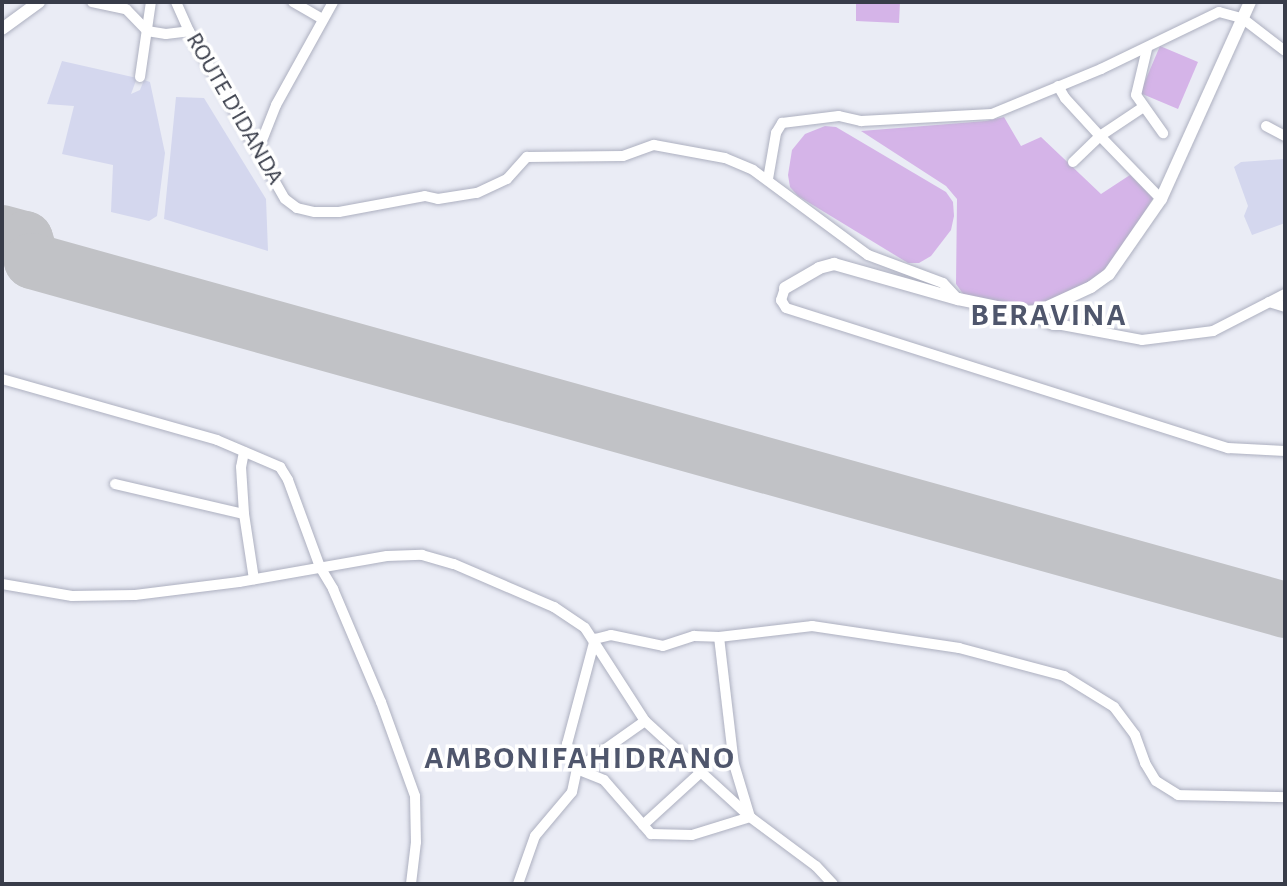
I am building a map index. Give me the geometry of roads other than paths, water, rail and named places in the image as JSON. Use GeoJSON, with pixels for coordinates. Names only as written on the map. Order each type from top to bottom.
{"type":"FeatureCollection","features":[{"type":"Feature","properties":{"kind":"street"},"geometry":{"type":"LineString","coordinates":[[2,29],[38,2]]}},
{"type":"Feature","properties":{"kind":"street"},"geometry":{"type":"LineString","coordinates":[[92,2],[126,9],[146,31],[166,34],[189,31]]}},
{"type":"Feature","properties":{"kind":"street"},"geometry":{"type":"LineString","coordinates":[[140,77],[151,2]]}},
{"type":"Feature","properties":{"kind":"street","name":"ROUTE D'IDANDA"},"geometry":{"type":"LineString","coordinates":[[176,2],[189,31],[259,148],[285,199],[297,208],[315,212],[339,212],[425,196],[438,200],[477,193],[507,179],[527,157],[623,156],[654,145],[725,158],[768,179],[868,256],[943,283],[958,299]]}},
{"type":"Feature","properties":{"kind":"street"},"geometry":{"type":"LineString","coordinates":[[293,2],[323,19]]}},
{"type":"Feature","properties":{"kind":"street"},"geometry":{"type":"LineString","coordinates":[[259,148],[276,105],[333,2]]}},
{"type":"Feature","properties":{"kind":"street"},"geometry":{"type":"LineString","coordinates":[[1021,312],[1039,311],[1057,304],[1109,274],[1161,199],[1250,2]]}},
{"type":"Feature","properties":{"kind":"street"},"geometry":{"type":"LineString","coordinates":[[768,179],[776,134],[782,123],[839,116],[861,121],[992,114],[1147,49],[1219,12],[1242,18],[1285,51]]}},
{"type":"Feature","properties":{"kind":"street"},"geometry":{"type":"LineString","coordinates":[[1147,49],[1136,95],[1142,108],[1151,112],[1163,133]]}},
{"type":"Feature","properties":{"kind":"street"},"geometry":{"type":"LineString","coordinates":[[1058,86],[1065,98],[1161,199]]}},
{"type":"Feature","properties":{"kind":"street"},"geometry":{"type":"LineString","coordinates":[[1073,162],[1100,136],[1142,108]]}},
{"type":"Feature","properties":{"kind":"street"},"geometry":{"type":"LineString","coordinates":[[1266,126],[1285,136]]}},
{"type":"Feature","properties":{"kind":"street"},"geometry":{"type":"LineString","coordinates":[[1285,294],[1213,331],[1142,340],[1062,326],[1021,312],[958,299],[834,264],[819,268],[785,288],[781,300],[786,308],[1228,448],[1285,451]]}},
{"type":"Feature","properties":{"kind":"street"},"geometry":{"type":"LineString","coordinates":[[1269,302],[1285,307]]}},
{"type":"Feature","properties":{"kind":"street"},"geometry":{"type":"LineString","coordinates":[[1057,304],[1056,317],[1062,326]]}},
{"type":"Feature","properties":{"kind":"street"},"geometry":{"type":"LineString","coordinates":[[2,379],[112,408],[217,440],[280,467],[288,480],[320,567],[333,589],[381,702],[415,796],[416,842],[411,884]]}},
{"type":"Feature","properties":{"kind":"street"},"geometry":{"type":"LineString","coordinates":[[244,452],[241,467],[244,513],[254,579]]}},
{"type":"Feature","properties":{"kind":"street"},"geometry":{"type":"LineString","coordinates":[[116,484],[244,513]]}},
{"type":"Feature","properties":{"kind":"street"},"geometry":{"type":"LineString","coordinates":[[2,584],[72,596],[122,595],[254,579],[387,556],[422,555],[454,564],[554,607],[585,628],[645,721],[750,817],[816,866],[833,884]]}},
{"type":"Feature","properties":{"kind":"street"},"geometry":{"type":"LineString","coordinates":[[594,639],[611,635],[663,646],[694,636],[719,637],[813,626],[959,649],[1064,676],[1114,707],[1135,735],[1145,763],[1156,782],[1178,795],[1285,797]]}},
{"type":"Feature","properties":{"kind":"street"},"geometry":{"type":"LineString","coordinates":[[719,637],[734,764],[750,817]]}},
{"type":"Feature","properties":{"kind":"street"},"geometry":{"type":"LineString","coordinates":[[518,884],[535,836],[572,792],[577,769],[567,744],[594,639]]}},
{"type":"Feature","properties":{"kind":"street"},"geometry":{"type":"LineString","coordinates":[[577,769],[645,721]]}},
{"type":"Feature","properties":{"kind":"street"},"geometry":{"type":"LineString","coordinates":[[577,769],[604,780],[651,834],[692,835],[750,817]]}},
{"type":"Feature","properties":{"kind":"street"},"geometry":{"type":"LineString","coordinates":[[643,825],[701,772]]}},
{"type":"Feature","properties":{"kind":"district","name":"BERAVINA"},"geometry":{"type":"Point","coordinates":[1049,315]}},
{"type":"Feature","properties":{"kind":"district","name":"AMBONIFAHIDRANO"},"geometry":{"type":"Point","coordinates":[580,758]}}]}
